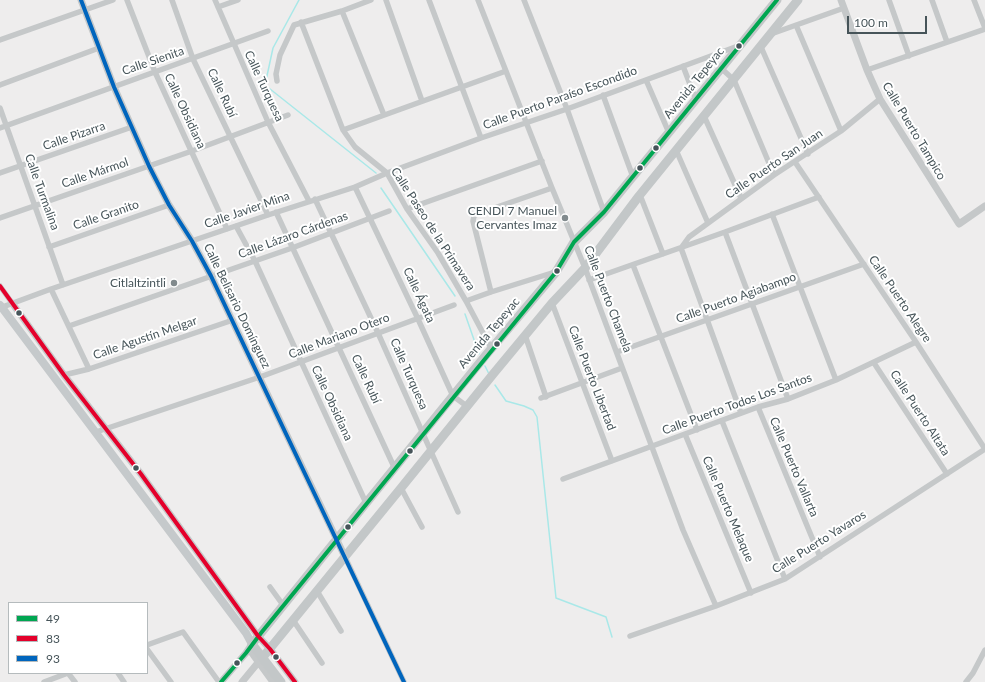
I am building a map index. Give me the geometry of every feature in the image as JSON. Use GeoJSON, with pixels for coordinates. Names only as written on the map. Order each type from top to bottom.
{"type":"FeatureCollection","features":[{"type":"Feature","properties":{"kind":"main road","name":"Avenida Tepeyac"},"geometry":{"type":"LineString","coordinates":[[254,642],[452,396],[556,272],[574,242],[604,212],[777,0]]}},
{"type":"Feature","properties":{"kind":"main road"},"geometry":{"type":"LineString","coordinates":[[264,655],[402,488],[525,335],[552,303],[585,268],[640,195],[798,0]]}},
{"type":"Feature","properties":{"kind":"main road"},"geometry":{"type":"LineString","coordinates":[[1,307],[246,633],[288,682]]}},
{"type":"Feature","properties":{"kind":"main road"},"geometry":{"type":"LineString","coordinates":[[264,655],[281,682]]}},
{"type":"Feature","properties":{"kind":"street","name":"Calle Belisario Domínguez"},"geometry":{"type":"LineString","coordinates":[[81,0],[114,87],[149,166],[169,205],[192,241],[211,276],[345,557]]}},
{"type":"Feature","properties":{"kind":"street"},"geometry":{"type":"LineString","coordinates":[[0,40],[113,0]]}},
{"type":"Feature","properties":{"kind":"street","name":"Calle Obsidiana"},"geometry":{"type":"LineString","coordinates":[[127,0],[155,72],[228,229]]}},
{"type":"Feature","properties":{"kind":"street","name":"Calle Rubí"},"geometry":{"type":"LineString","coordinates":[[172,0],[193,59],[268,215]]}},
{"type":"Feature","properties":{"kind":"street","name":"Calle Turquesa"},"geometry":{"type":"LineString","coordinates":[[215,0],[268,122],[331,233],[378,333],[458,512]]}},
{"type":"Feature","properties":{"kind":"street"},"geometry":{"type":"LineString","coordinates":[[218,7],[238,0]]}},
{"type":"Feature","properties":{"kind":"street"},"geometry":{"type":"LineString","coordinates":[[278,81],[276,74],[280,55],[294,25],[342,11],[370,0]]}},
{"type":"Feature","properties":{"kind":"street"},"geometry":{"type":"LineString","coordinates":[[386,0],[422,101]]}},
{"type":"Feature","properties":{"kind":"street"},"geometry":{"type":"LineString","coordinates":[[429,0],[481,138]]}},
{"type":"Feature","properties":{"kind":"street","name":"Calle Puerto Chamela"},"geometry":{"type":"LineString","coordinates":[[478,0],[585,268],[683,530],[716,606]]}},
{"type":"Feature","properties":{"kind":"street"},"geometry":{"type":"LineString","coordinates":[[524,0],[567,109],[604,212]]}},
{"type":"Feature","properties":{"kind":"street","name":"Calle Puerto Tampico"},"geometry":{"type":"LineString","coordinates":[[841,0],[880,99],[959,224],[985,206]]}},
{"type":"Feature","properties":{"kind":"street"},"geometry":{"type":"LineString","coordinates":[[889,0],[908,56]]}},
{"type":"Feature","properties":{"kind":"street"},"geometry":{"type":"LineString","coordinates":[[932,0],[947,42]]}},
{"type":"Feature","properties":{"kind":"street"},"geometry":{"type":"LineString","coordinates":[[868,70],[985,28],[974,0]]}},
{"type":"Feature","properties":{"kind":"street"},"geometry":{"type":"LineString","coordinates":[[771,34],[844,8]]}},
{"type":"Feature","properties":{"kind":"street"},"geometry":{"type":"LineString","coordinates":[[342,11],[384,115]]}},
{"type":"Feature","properties":{"kind":"street","name":"Calle Paseo de la Primavera"},"geometry":{"type":"LineString","coordinates":[[301,22],[343,130],[354,147],[386,173],[406,209],[438,253],[492,350]]}},
{"type":"Feature","properties":{"kind":"street"},"geometry":{"type":"LineString","coordinates":[[796,25],[841,131]]}},
{"type":"Feature","properties":{"kind":"street","name":"Calle Sienita"},"geometry":{"type":"LineString","coordinates":[[0,128],[268,31]]}},
{"type":"Feature","properties":{"kind":"street","name":"Calle Puerto Paraíso Escondido"},"geometry":{"type":"LineString","coordinates":[[386,173],[741,45]]}},
{"type":"Feature","properties":{"kind":"street"},"geometry":{"type":"LineString","coordinates":[[761,47],[808,154]]}},
{"type":"Feature","properties":{"kind":"street"},"geometry":{"type":"LineString","coordinates":[[0,85],[99,48]]}},
{"type":"Feature","properties":{"kind":"street"},"geometry":{"type":"LineString","coordinates":[[683,66],[696,100]]}},
{"type":"Feature","properties":{"kind":"street"},"geometry":{"type":"LineString","coordinates":[[722,69],[734,80],[774,175]]}},
{"type":"Feature","properties":{"kind":"street"},"geometry":{"type":"LineString","coordinates":[[343,130],[506,71]]}},
{"type":"Feature","properties":{"kind":"street"},"geometry":{"type":"LineString","coordinates":[[646,80],[669,133]]}},
{"type":"Feature","properties":{"kind":"street"},"geometry":{"type":"LineString","coordinates":[[603,95],[633,177]]}},
{"type":"Feature","properties":{"kind":"street","name":"Calle Puerto San Juan"},"geometry":{"type":"LineString","coordinates":[[681,248],[689,237],[741,198],[841,131],[880,99]]}},
{"type":"Feature","properties":{"kind":"street","name":"Calle Turmalina"},"geometry":{"type":"LineString","coordinates":[[0,108],[63,285]]}},
{"type":"Feature","properties":{"kind":"street","name":"Calle Mármol"},"geometry":{"type":"LineString","coordinates":[[0,218],[192,151],[288,115]]}},
{"type":"Feature","properties":{"kind":"street"},"geometry":{"type":"LineString","coordinates":[[704,116],[741,198]]}},
{"type":"Feature","properties":{"kind":"street","name":"Calle Pizarra"},"geometry":{"type":"LineString","coordinates":[[0,173],[132,127]]}},
{"type":"Feature","properties":{"kind":"street"},"geometry":{"type":"LineString","coordinates":[[676,150],[708,223]]}},
{"type":"Feature","properties":{"kind":"street"},"geometry":{"type":"LineString","coordinates":[[406,209],[542,161]]}},
{"type":"Feature","properties":{"kind":"street","name":"Calle Puerto Alegre"},"geometry":{"type":"LineString","coordinates":[[795,162],[916,342],[985,449]]}},
{"type":"Feature","properties":{"kind":"street","name":"Calle Javier Mina"},"geometry":{"type":"LineString","coordinates":[[1,307],[276,212],[355,187],[386,173]]}},
{"type":"Feature","properties":{"kind":"street","name":"Calle Ágata"},"geometry":{"type":"LineString","coordinates":[[355,187],[418,319],[452,396]]}},
{"type":"Feature","properties":{"kind":"street"},"geometry":{"type":"LineString","coordinates":[[491,292],[473,221],[474,216],[552,188]]}},
{"type":"Feature","properties":{"kind":"street"},"geometry":{"type":"LineString","coordinates":[[640,195],[663,254]]}},
{"type":"Feature","properties":{"kind":"street"},"geometry":{"type":"LineString","coordinates":[[589,280],[819,197]]}},
{"type":"Feature","properties":{"kind":"street","name":"Calle Granito"},"geometry":{"type":"LineString","coordinates":[[49,247],[169,205]]}},
{"type":"Feature","properties":{"kind":"street","name":"Calle Lázaro Cárdenas"},"geometry":{"type":"LineString","coordinates":[[69,326],[292,248],[389,211]]}},
{"type":"Feature","properties":{"kind":"street","name":"Calle Rubí"},"geometry":{"type":"LineString","coordinates":[[276,212],[395,468]]}},
{"type":"Feature","properties":{"kind":"street"},"geometry":{"type":"LineString","coordinates":[[772,214],[836,380]]}},
{"type":"Feature","properties":{"kind":"street","name":"Calle Obsidiana"},"geometry":{"type":"LineString","coordinates":[[236,226],[255,261],[366,504]]}},
{"type":"Feature","properties":{"kind":"street"},"geometry":{"type":"LineString","coordinates":[[725,232],[788,399]]}},
{"type":"Feature","properties":{"kind":"street"},"geometry":{"type":"LineString","coordinates":[[681,248],[742,413]]}},
{"type":"Feature","properties":{"kind":"street","name":"Calle Puerto Agiabampo"},"geometry":{"type":"LineString","coordinates":[[616,352],[864,264]]}},
{"type":"Feature","properties":{"kind":"street"},"geometry":{"type":"LineString","coordinates":[[633,265],[697,430]]}},
{"type":"Feature","properties":{"kind":"street"},"geometry":{"type":"LineString","coordinates":[[466,301],[556,272]]}},
{"type":"Feature","properties":{"kind":"street"},"geometry":{"type":"LineString","coordinates":[[0,286],[64,375],[141,474],[254,642]]}},
{"type":"Feature","properties":{"kind":"street"},"geometry":{"type":"LineString","coordinates":[[51,289],[89,369]]}},
{"type":"Feature","properties":{"kind":"street","name":"Calle Puerto Libertad"},"geometry":{"type":"LineString","coordinates":[[552,303],[612,461]]}},
{"type":"Feature","properties":{"kind":"street","name":"Calle Mariano Otero"},"geometry":{"type":"LineString","coordinates":[[96,432],[260,377],[454,306]]}},
{"type":"Feature","properties":{"kind":"street","name":"Calle Agustín Melgar"},"geometry":{"type":"LineString","coordinates":[[64,375],[89,369],[233,320]]}},
{"type":"Feature","properties":{"kind":"street"},"geometry":{"type":"LineString","coordinates":[[525,335],[544,397],[622,368]]}},
{"type":"Feature","properties":{"kind":"street","name":"Calle Puerto Todos Los Santos"},"geometry":{"type":"LineString","coordinates":[[563,480],[758,407],[788,399],[836,380],[916,342]]}},
{"type":"Feature","properties":{"kind":"street","name":"Calle Puerto Altata"},"geometry":{"type":"LineString","coordinates":[[874,363],[947,474]]}},
{"type":"Feature","properties":{"kind":"street"},"geometry":{"type":"LineString","coordinates":[[452,396],[468,407]]}},
{"type":"Feature","properties":{"kind":"street","name":"Calle Puerto Vallarta"},"geometry":{"type":"LineString","coordinates":[[758,407],[820,557]]}},
{"type":"Feature","properties":{"kind":"street"},"geometry":{"type":"LineString","coordinates":[[722,420],[785,579]]}},
{"type":"Feature","properties":{"kind":"street","name":"Calle Puerto Melaque"},"geometry":{"type":"LineString","coordinates":[[685,434],[751,593]]}},
{"type":"Feature","properties":{"kind":"street","name":"Calle Puerto Yavaros"},"geometry":{"type":"LineString","coordinates":[[630,636],[716,606],[785,579],[985,449]]}},
{"type":"Feature","properties":{"kind":"street"},"geometry":{"type":"LineString","coordinates":[[402,488],[422,527]]}},
{"type":"Feature","properties":{"kind":"street"},"geometry":{"type":"LineString","coordinates":[[345,557],[404,682]]}},
{"type":"Feature","properties":{"kind":"street"},"geometry":{"type":"LineString","coordinates":[[270,586],[283,605]]}},
{"type":"Feature","properties":{"kind":"street"},"geometry":{"type":"LineString","coordinates":[[317,591],[341,631]]}},
{"type":"Feature","properties":{"kind":"street"},"geometry":{"type":"LineString","coordinates":[[293,620],[322,663]]}},
{"type":"Feature","properties":{"kind":"street"},"geometry":{"type":"LineString","coordinates":[[148,645],[183,632],[220,682]]}},
{"type":"Feature","properties":{"kind":"street","name":"Avenida Tepeyac"},"geometry":{"type":"LineString","coordinates":[[220,682],[254,642]]}},
{"type":"Feature","properties":{"kind":"street"},"geometry":{"type":"LineString","coordinates":[[148,650],[171,682]]}},
{"type":"Feature","properties":{"kind":"street"},"geometry":{"type":"LineString","coordinates":[[966,682],[973,673],[985,650]]}},
{"type":"Feature","properties":{"kind":"street"},"geometry":{"type":"LineString","coordinates":[[242,682],[264,655]]}},
{"type":"Feature","properties":{"kind":"street"},"geometry":{"type":"LineString","coordinates":[[264,655],[273,682]]}},
{"type":"Feature","properties":{"kind":"street"},"geometry":{"type":"LineString","coordinates":[[264,655],[294,682]]}},
{"type":"Feature","properties":{"kind":"street"},"geometry":{"type":"LineString","coordinates":[[44,682],[65,674]]}},
{"type":"Feature","properties":{"kind":"street"},"geometry":{"type":"LineString","coordinates":[[69,674],[75,682]]}},
{"type":"Feature","properties":{"kind":"waterway"},"geometry":{"type":"LineString","coordinates":[[299,0],[273,48],[265,85],[376,173]]}},
{"type":"Feature","properties":{"kind":"waterway"},"geometry":{"type":"LineString","coordinates":[[381,188],[455,296]]}},
{"type":"Feature","properties":{"kind":"waterway"},"geometry":{"type":"LineString","coordinates":[[465,314],[479,354]]}},
{"type":"Feature","properties":{"kind":"waterway"},"geometry":{"type":"LineString","coordinates":[[485,366],[489,374]]}},
{"type":"Feature","properties":{"kind":"waterway"},"geometry":{"type":"LineString","coordinates":[[495,385],[506,401],[533,410],[537,417],[556,598],[606,617],[612,637]]}},
{"type":"Feature","properties":{"kind":"transit line","name":"93"},"geometry":{"type":"LineString","coordinates":[[81,0],[114,87],[149,166],[169,205],[192,241],[211,276],[404,682]]}},
{"type":"Feature","properties":{"kind":"transit line","name":"49"},"geometry":{"type":"LineString","coordinates":[[221,682],[556,272],[574,242],[604,212],[777,0]]}},
{"type":"Feature","properties":{"kind":"transit line","name":"83"},"geometry":{"type":"LineString","coordinates":[[0,286],[64,375],[141,474],[258,636],[270,649],[295,682]]}},
{"type":"Feature","properties":{"kind":"place","name":"CENDI 7 Manuel Cervantes Imaz"},"geometry":{"type":"Point","coordinates":[565,218]}},
{"type":"Feature","properties":{"kind":"place","name":"Citlaltzintli"},"geometry":{"type":"Point","coordinates":[174,283]}}]}
